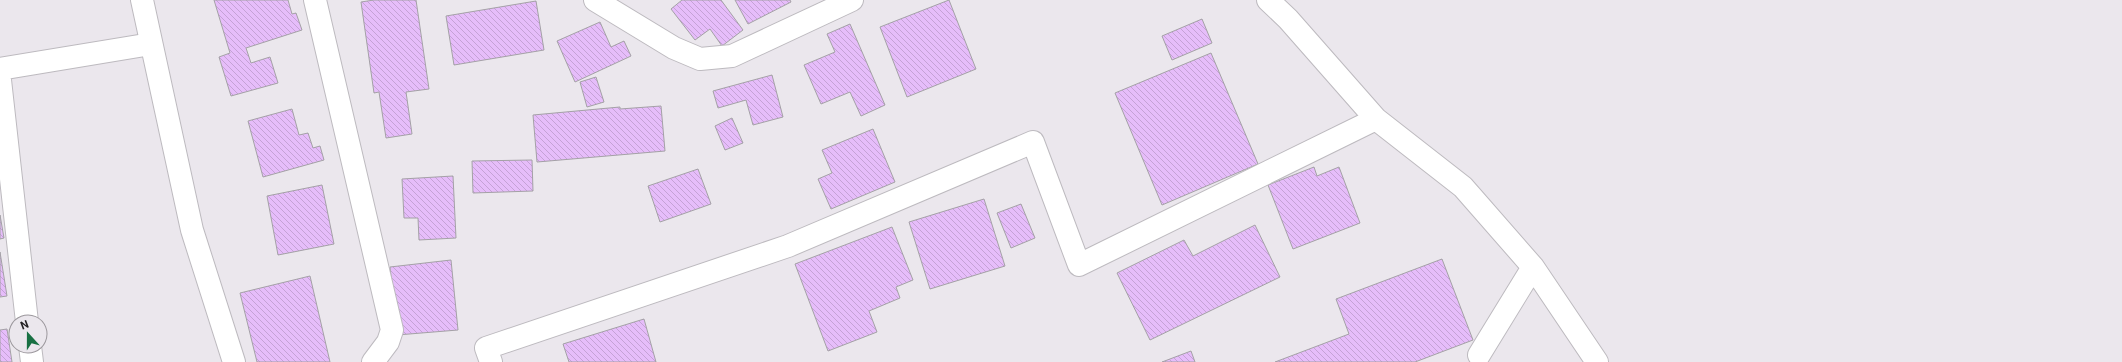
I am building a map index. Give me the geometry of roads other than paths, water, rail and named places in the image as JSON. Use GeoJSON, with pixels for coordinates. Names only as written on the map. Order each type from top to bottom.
{"type":"FeatureCollection","features":[{"type":"Feature","properties":{"kind":"street"},"geometry":{"type":"LineString","coordinates":[[142,0],[192,230],[234,362]]}},
{"type":"Feature","properties":{"kind":"street"},"geometry":{"type":"LineString","coordinates":[[315,0],[392,330],[388,342],[373,362]]}},
{"type":"Feature","properties":{"kind":"street"},"geometry":{"type":"LineString","coordinates":[[595,0],[674,48],[700,59],[732,56],[852,0]]}},
{"type":"Feature","properties":{"kind":"street"},"geometry":{"type":"LineString","coordinates":[[1268,0],[1288,19],[1376,119],[1463,187],[1533,267],[1597,362]]}},
{"type":"Feature","properties":{"kind":"street"},"geometry":{"type":"LineString","coordinates":[[0,69],[151,44]]}},
{"type":"Feature","properties":{"kind":"street"},"geometry":{"type":"LineString","coordinates":[[0,80],[26,314]]}},
{"type":"Feature","properties":{"kind":"street"},"geometry":{"type":"LineString","coordinates":[[491,362],[486,348],[788,246],[1033,142],[1079,265],[1376,119]]}},
{"type":"Feature","properties":{"kind":"street"},"geometry":{"type":"LineString","coordinates":[[1479,354],[1533,267]]}}]}
